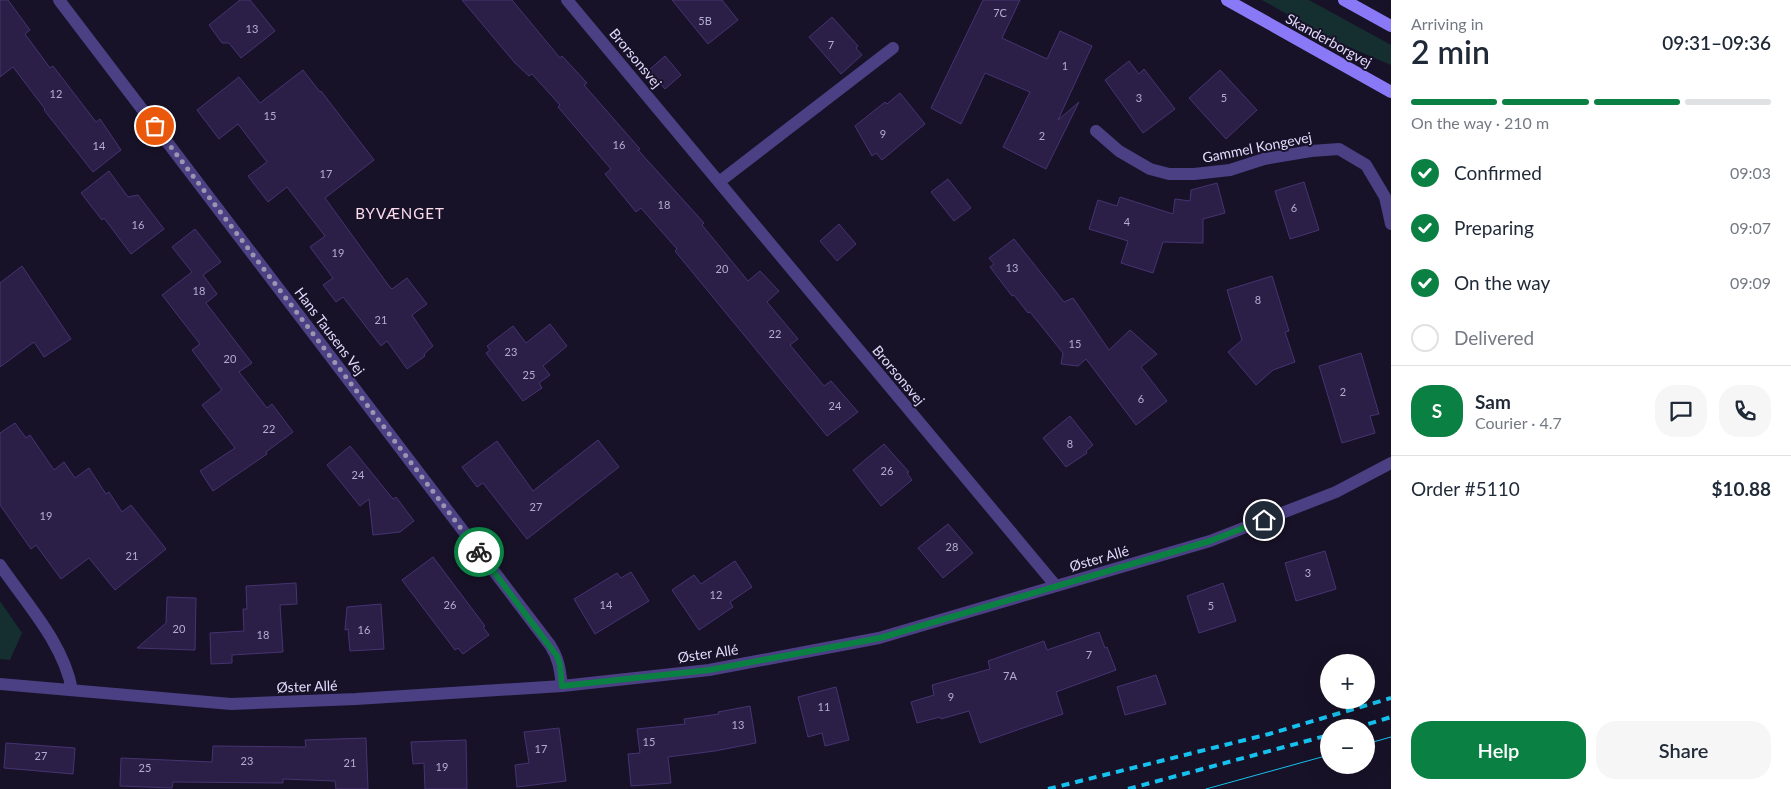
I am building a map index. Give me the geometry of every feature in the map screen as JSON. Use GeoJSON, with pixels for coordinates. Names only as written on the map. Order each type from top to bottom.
{"type":"FeatureCollection","features":[{"type":"Feature","properties":{"kind":"street","name":"Hans Tausens Vej"},"geometry":{"type":"LineString","coordinates":[[59,0],[550,645],[560,665],[562,686]]}},
{"type":"Feature","properties":{"kind":"street","name":"Brorsonsvej"},"geometry":{"type":"LineString","coordinates":[[567,0],[1056,586]]}},
{"type":"Feature","properties":{"kind":"street","name":"Skanderborgvej"},"geometry":{"type":"LineString","coordinates":[[1227,0],[1391,92]]}},
{"type":"Feature","properties":{"kind":"street"},"geometry":{"type":"LineString","coordinates":[[1344,0],[1391,26]]}},
{"type":"Feature","properties":{"kind":"street"},"geometry":{"type":"LineString","coordinates":[[719,182],[893,48]]}},
{"type":"Feature","properties":{"kind":"street","name":"Gammel Kongevej"},"geometry":{"type":"LineString","coordinates":[[1096,132],[1118,151],[1150,169],[1169,174],[1194,174],[1230,170],[1264,159],[1311,151],[1339,149],[1366,165],[1385,197],[1391,224]]}},
{"type":"Feature","properties":{"kind":"street","name":"Øster Allé"},"geometry":{"type":"LineString","coordinates":[[0,684],[231,704],[356,699],[562,686],[709,670],[880,638],[1210,541],[1336,492],[1391,464]]}},
{"type":"Feature","properties":{"kind":"street"},"geometry":{"type":"LineString","coordinates":[[0,565],[51,638],[64,660],[72,690]]}},
{"type":"Feature","properties":{"kind":"green space"},"geometry":{"type":"Polygon","coordinates":[[[1262,0],[1309,0],[1391,45],[1391,65],[1335,41],[1262,0]]]}},
{"type":"Feature","properties":{"kind":"green space"},"geometry":{"type":"Polygon","coordinates":[[[0,601],[22,633],[10,660],[0,659],[0,601]]]}},
{"type":"Feature","properties":{"kind":"building"},"geometry":{"type":"Polygon","coordinates":[[[0,0],[8,0],[30,30],[25,34],[50,68],[53,66],[96,122],[100,119],[121,150],[93,172],[13,67],[0,77],[0,0]]]}},
{"type":"Feature","properties":{"kind":"building"},"geometry":{"type":"Polygon","coordinates":[[[240,0],[250,0],[275,31],[241,58],[229,43],[222,43],[209,25],[240,0]]]}},
{"type":"Feature","properties":{"kind":"building"},"geometry":{"type":"Polygon","coordinates":[[[462,0],[512,0],[560,58],[562,56],[587,83],[584,85],[640,149],[638,150],[704,223],[702,225],[748,281],[760,271],[779,291],[767,302],[798,339],[790,345],[824,386],[831,381],[858,412],[827,436],[675,251],[677,249],[641,208],[636,212],[605,174],[611,169],[558,107],[560,105],[532,74],[529,76],[515,63],[462,0]]]}},
{"type":"Feature","properties":{"kind":"building"},"geometry":{"type":"Polygon","coordinates":[[[672,0],[722,0],[738,20],[708,44],[672,0]]]}},
{"type":"Feature","properties":{"kind":"building"},"geometry":{"type":"Polygon","coordinates":[[[983,0],[1020,0],[1002,38],[1047,59],[1060,31],[1092,46],[1058,120],[1079,102],[1046,169],[1003,147],[1030,92],[985,73],[961,124],[931,108],[983,0]]]}},
{"type":"Feature","properties":{"kind":"building"},"geometry":{"type":"Polygon","coordinates":[[[832,17],[858,46],[856,48],[862,55],[841,74],[809,37],[832,17]]]}},
{"type":"Feature","properties":{"kind":"building"},"geometry":{"type":"Polygon","coordinates":[[[665,56],[681,75],[665,89],[649,70],[665,56]]]}},
{"type":"Feature","properties":{"kind":"building"},"geometry":{"type":"Polygon","coordinates":[[[1129,61],[1139,74],[1144,69],[1175,109],[1143,133],[1105,80],[1129,61]]]}},
{"type":"Feature","properties":{"kind":"building"},"geometry":{"type":"Polygon","coordinates":[[[303,70],[374,160],[325,198],[389,286],[392,289],[407,278],[427,304],[412,315],[433,346],[424,354],[425,356],[407,369],[387,341],[381,346],[343,297],[336,302],[323,285],[333,278],[310,247],[325,236],[287,187],[268,202],[248,176],[267,162],[238,124],[219,139],[197,110],[239,77],[260,103],[303,70]]]}},
{"type":"Feature","properties":{"kind":"building"},"geometry":{"type":"Polygon","coordinates":[[[1220,70],[1257,110],[1226,139],[1189,98],[1220,70]]]}},
{"type":"Feature","properties":{"kind":"building"},"geometry":{"type":"Polygon","coordinates":[[[900,93],[925,124],[882,160],[876,153],[872,156],[855,126],[885,102],[887,104],[900,93]]]}},
{"type":"Feature","properties":{"kind":"building"},"geometry":{"type":"Polygon","coordinates":[[[109,171],[128,197],[138,195],[164,229],[131,254],[104,218],[102,220],[81,193],[109,171]]]}},
{"type":"Feature","properties":{"kind":"building"},"geometry":{"type":"Polygon","coordinates":[[[948,179],[971,208],[954,221],[931,192],[948,179]]]}},
{"type":"Feature","properties":{"kind":"building"},"geometry":{"type":"Polygon","coordinates":[[[1304,182],[1319,230],[1290,239],[1275,191],[1304,182]]]}},
{"type":"Feature","properties":{"kind":"building"},"geometry":{"type":"Polygon","coordinates":[[[1217,183],[1225,213],[1203,219],[1203,243],[1163,242],[1153,273],[1121,263],[1128,241],[1089,229],[1098,200],[1117,206],[1120,197],[1173,214],[1175,199],[1190,201],[1191,190],[1217,183]]]}},
{"type":"Feature","properties":{"kind":"building"},"geometry":{"type":"Polygon","coordinates":[[[839,224],[856,244],[837,261],[820,241],[839,224]]]}},
{"type":"Feature","properties":{"kind":"building"},"geometry":{"type":"Polygon","coordinates":[[[195,229],[221,262],[203,275],[217,294],[206,303],[252,363],[239,372],[267,408],[272,404],[293,432],[266,452],[267,454],[213,491],[200,471],[235,448],[202,405],[222,390],[192,350],[200,344],[162,295],[192,272],[172,247],[195,229]]]}},
{"type":"Feature","properties":{"kind":"building"},"geometry":{"type":"Polygon","coordinates":[[[1014,239],[1064,302],[1073,298],[1109,350],[1130,330],[1157,354],[1141,367],[1167,401],[1136,425],[1086,359],[1078,366],[1061,364],[1063,353],[1030,312],[1028,313],[1014,295],[1012,296],[990,267],[994,264],[989,258],[1014,239]]]}},
{"type":"Feature","properties":{"kind":"building"},"geometry":{"type":"Polygon","coordinates":[[[22,266],[71,339],[44,357],[34,342],[0,367],[0,283],[22,266]]]}},
{"type":"Feature","properties":{"kind":"building"},"geometry":{"type":"Polygon","coordinates":[[[1272,276],[1289,331],[1285,332],[1295,362],[1273,370],[1256,385],[1228,352],[1242,340],[1227,290],[1272,276]]]}},
{"type":"Feature","properties":{"kind":"building"},"geometry":{"type":"Polygon","coordinates":[[[550,324],[567,346],[543,366],[550,375],[539,383],[542,388],[523,401],[486,353],[490,350],[487,346],[513,326],[526,343],[550,324]]]}},
{"type":"Feature","properties":{"kind":"building"},"geometry":{"type":"Polygon","coordinates":[[[1361,353],[1379,414],[1370,416],[1375,433],[1342,443],[1319,366],[1361,353]]]}},
{"type":"Feature","properties":{"kind":"building"},"geometry":{"type":"Polygon","coordinates":[[[1070,416],[1093,445],[1086,451],[1087,453],[1066,467],[1043,438],[1070,416]]]}},
{"type":"Feature","properties":{"kind":"building"},"geometry":{"type":"Polygon","coordinates":[[[15,423],[26,438],[30,435],[54,470],[64,462],[75,478],[89,468],[106,494],[109,492],[122,512],[131,505],[166,549],[115,590],[89,558],[61,579],[36,545],[31,549],[0,505],[0,433],[15,423]]]}},
{"type":"Feature","properties":{"kind":"building"},"geometry":{"type":"Polygon","coordinates":[[[598,440],[619,467],[527,539],[483,483],[477,487],[462,467],[497,441],[533,491],[598,440]]]}},
{"type":"Feature","properties":{"kind":"building"},"geometry":{"type":"Polygon","coordinates":[[[884,444],[909,472],[907,473],[912,480],[881,506],[853,470],[884,444]]]}},
{"type":"Feature","properties":{"kind":"building"},"geometry":{"type":"Polygon","coordinates":[[[350,446],[393,499],[396,497],[414,521],[400,532],[373,535],[369,499],[360,506],[327,465],[350,446]]]}},
{"type":"Feature","properties":{"kind":"building"},"geometry":{"type":"Polygon","coordinates":[[[948,524],[973,553],[943,578],[918,548],[948,524]]]}},
{"type":"Feature","properties":{"kind":"building"},"geometry":{"type":"Polygon","coordinates":[[[1325,551],[1336,589],[1296,601],[1285,563],[1325,551]]]}},
{"type":"Feature","properties":{"kind":"building"},"geometry":{"type":"Polygon","coordinates":[[[433,557],[485,626],[483,627],[489,635],[463,654],[458,648],[455,650],[402,580],[433,557]]]}},
{"type":"Feature","properties":{"kind":"building"},"geometry":{"type":"Polygon","coordinates":[[[735,561],[752,587],[730,602],[733,607],[699,630],[672,590],[694,575],[701,584],[735,561]]]}},
{"type":"Feature","properties":{"kind":"building"},"geometry":{"type":"Polygon","coordinates":[[[631,572],[649,601],[595,634],[574,599],[617,573],[621,578],[631,572]]]}},
{"type":"Feature","properties":{"kind":"building"},"geometry":{"type":"Polygon","coordinates":[[[296,583],[297,604],[280,605],[283,652],[232,655],[232,663],[211,664],[210,633],[244,631],[243,609],[247,609],[246,586],[296,583]]]}},
{"type":"Feature","properties":{"kind":"building"},"geometry":{"type":"Polygon","coordinates":[[[1223,583],[1236,621],[1199,633],[1187,596],[1223,583]]]}},
{"type":"Feature","properties":{"kind":"building"},"geometry":{"type":"Polygon","coordinates":[[[167,597],[196,598],[195,650],[137,648],[166,623],[167,597]]]}},
{"type":"Feature","properties":{"kind":"building"},"geometry":{"type":"Polygon","coordinates":[[[381,604],[384,649],[350,651],[348,629],[345,630],[347,607],[381,604]]]}},
{"type":"Feature","properties":{"kind":"building"},"geometry":{"type":"Polygon","coordinates":[[[1099,632],[1116,670],[1056,692],[1063,714],[980,743],[969,711],[917,723],[911,702],[934,695],[932,685],[990,669],[988,661],[1044,641],[1047,650],[1099,632]]]}},
{"type":"Feature","properties":{"kind":"building"},"geometry":{"type":"Polygon","coordinates":[[[1156,675],[1166,704],[1125,715],[1117,687],[1156,675]]]}},
{"type":"Feature","properties":{"kind":"building"},"geometry":{"type":"Polygon","coordinates":[[[836,687],[849,740],[825,746],[822,733],[808,737],[798,697],[836,687]]]}},
{"type":"Feature","properties":{"kind":"building"},"geometry":{"type":"Polygon","coordinates":[[[750,706],[756,743],[668,757],[671,783],[631,786],[628,754],[640,753],[637,729],[685,724],[684,719],[719,714],[718,712],[750,706]]]}},
{"type":"Feature","properties":{"kind":"building"},"geometry":{"type":"Polygon","coordinates":[[[559,728],[566,781],[517,787],[515,765],[529,763],[524,732],[559,728]]]}},
{"type":"Feature","properties":{"kind":"building"},"geometry":{"type":"Polygon","coordinates":[[[366,738],[368,789],[336,789],[335,781],[283,779],[283,783],[173,782],[172,788],[120,786],[121,758],[212,762],[213,746],[306,747],[305,740],[366,738]]]}},
{"type":"Feature","properties":{"kind":"building"},"geometry":{"type":"Polygon","coordinates":[[[466,740],[467,789],[425,789],[424,763],[413,764],[411,742],[466,740]]]}},
{"type":"Feature","properties":{"kind":"building"},"geometry":{"type":"Polygon","coordinates":[[[6,743],[75,748],[73,774],[4,768],[6,743]]]}},
{"type":"Feature","properties":{"kind":"tram line"},"geometry":{"type":"LineString","coordinates":[[1375,741],[1391,737]]}},
{"type":"Feature","properties":{"kind":"tram line"},"geometry":{"type":"LineString","coordinates":[[1206,789],[1320,757]]}},
{"type":"Feature","properties":{"kind":"railway"},"geometry":{"type":"LineString","coordinates":[[1048,789],[1269,734],[1391,698]]}},
{"type":"Feature","properties":{"kind":"railway"},"geometry":{"type":"LineString","coordinates":[[1375,722],[1391,717]]}},
{"type":"Feature","properties":{"kind":"railway"},"geometry":{"type":"LineString","coordinates":[[1128,789],[1320,737]]}},
{"type":"Feature","properties":{"kind":"way so far"},"geometry":{"type":"LineString","coordinates":[[155,126],[479,552]]}},
{"type":"Feature","properties":{"kind":"district","name":"BYVÆNGET"},"geometry":{"type":"Point","coordinates":[400,213]}},
{"type":"Feature","properties":{"kind":"route"},"geometry":{"type":"LineString","coordinates":[[479,552],[557,656],[562,686],[709,670],[880,638],[1210,541],[1264,520]]}}]}
